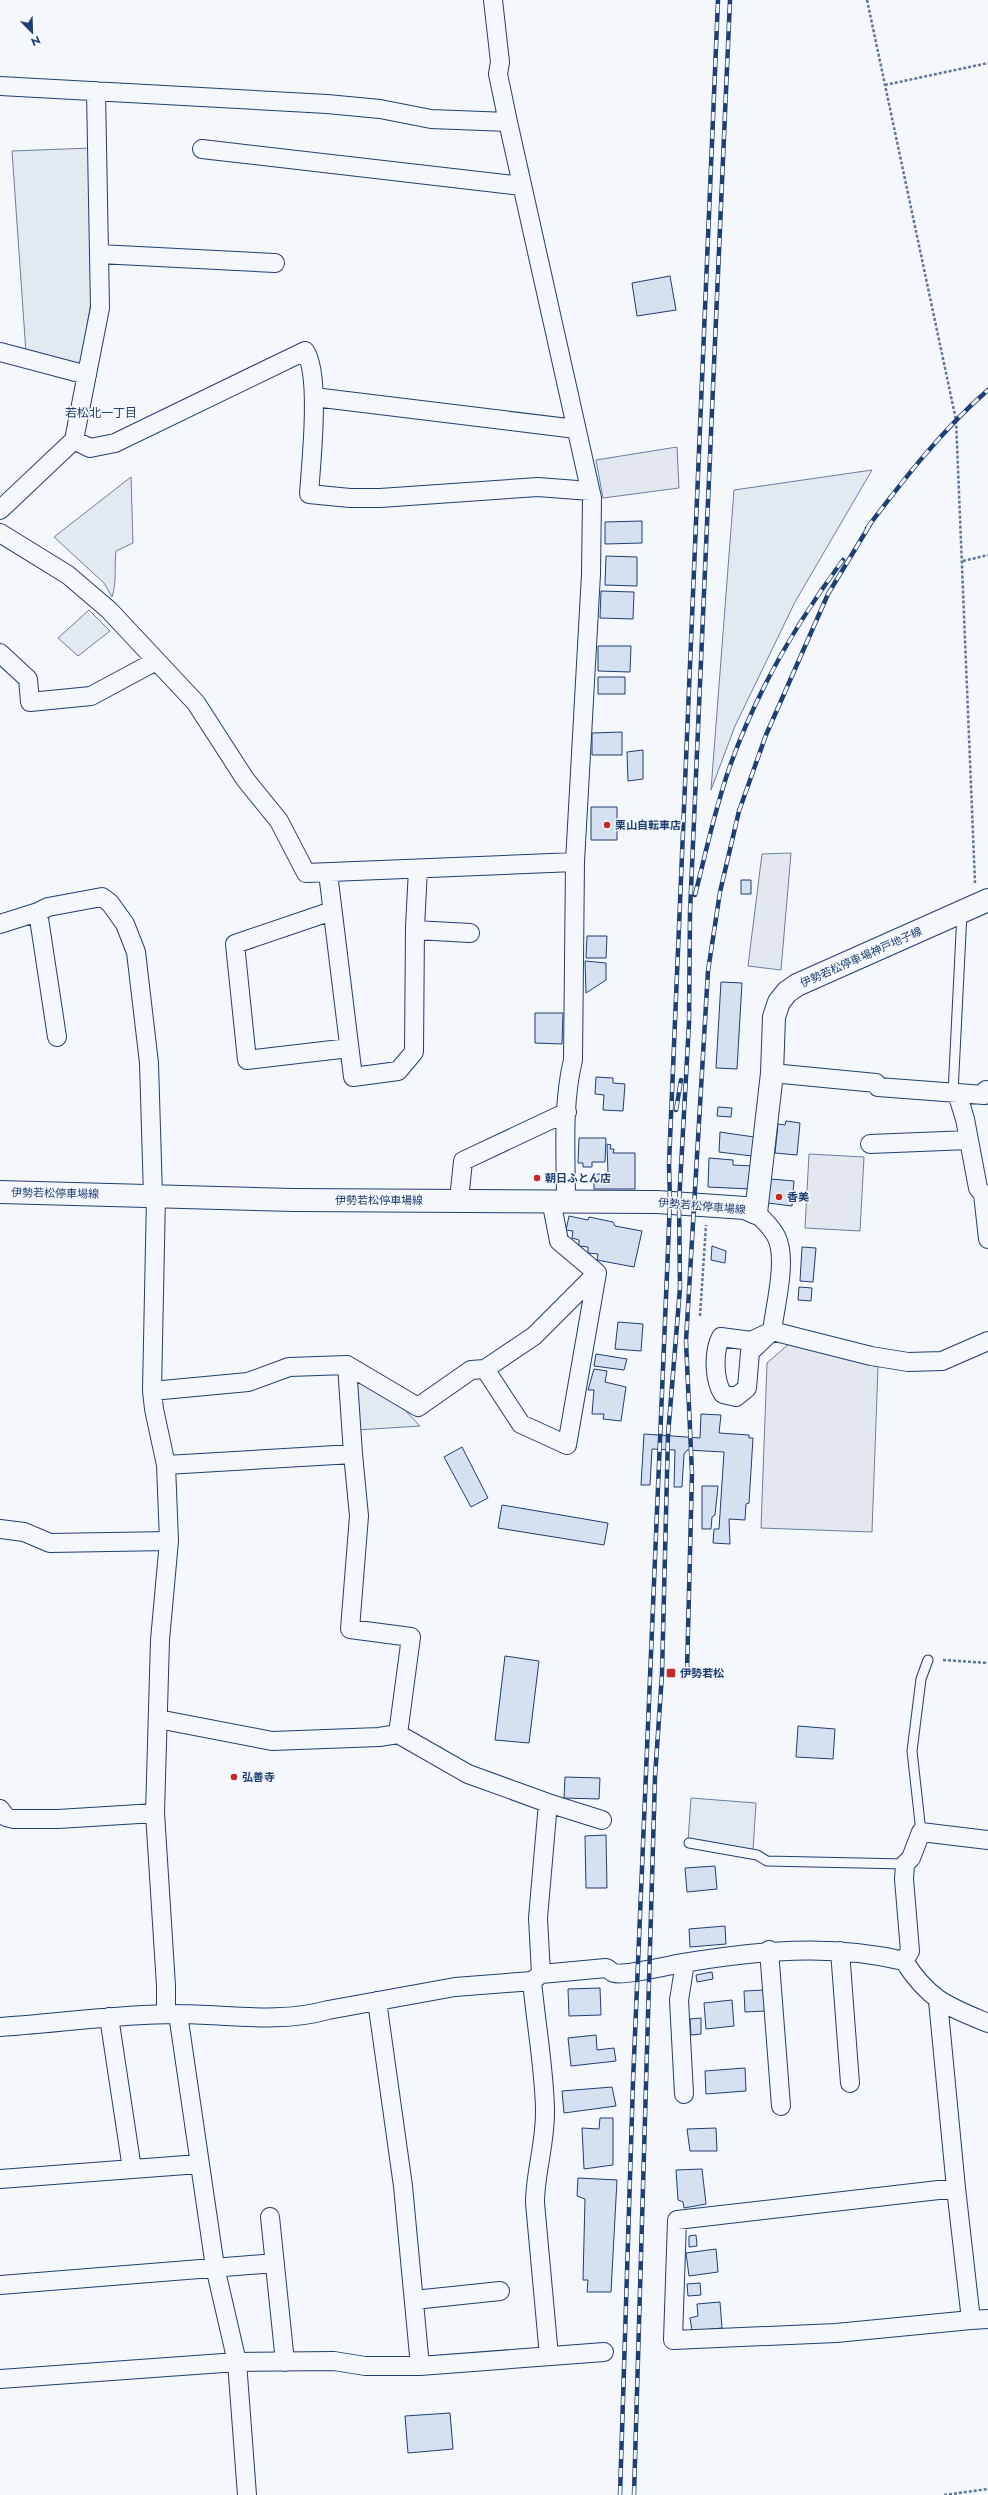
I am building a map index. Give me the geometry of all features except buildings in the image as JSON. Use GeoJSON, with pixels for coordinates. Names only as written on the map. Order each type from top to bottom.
{"type":"FeatureCollection","features":[{"type":"Feature","properties":{"kind":"main road","name":"伊勢若松停車場神戸地子線"},"geometry":{"type":"LineString","coordinates":[[756,1213],[772,1073],[774,1017],[779,1002],[787,992],[797,985],[975,906]]}},
{"type":"Feature","properties":{"kind":"main road","name":"伊勢若松停車場線"},"geometry":{"type":"LineString","coordinates":[[0,1192],[154,1196],[708,1204],[745,1208],[756,1213]]}},
{"type":"Feature","properties":{"kind":"street"},"geometry":{"type":"LineString","coordinates":[[493,0],[500,62],[498,74],[590,491],[591,574],[575,862],[573,1060],[569,1077],[558,1201],[559,1241],[598,1273]]}},
{"type":"Feature","properties":{"kind":"street"},"geometry":{"type":"LineString","coordinates":[[0,86],[327,104],[380,109],[431,119],[508,122]]}},
{"type":"Feature","properties":{"kind":"street"},"geometry":{"type":"LineString","coordinates":[[0,510],[74,440],[100,308],[96,91]]}},
{"type":"Feature","properties":{"kind":"street"},"geometry":{"type":"LineString","coordinates":[[202,149],[522,186]]}},
{"type":"Feature","properties":{"kind":"street"},"geometry":{"type":"LineString","coordinates":[[99,254],[274,263]]}},
{"type":"Feature","properties":{"kind":"street"},"geometry":{"type":"LineString","coordinates":[[74,440],[90,448],[115,443],[305,351],[310,358],[314,397],[309,494],[350,498],[380,498],[538,487],[590,491]]}},
{"type":"Feature","properties":{"kind":"street"},"geometry":{"type":"LineString","coordinates":[[0,352],[87,374]]}},
{"type":"Feature","properties":{"kind":"street"},"geometry":{"type":"LineString","coordinates":[[314,397],[576,429]]}},
{"type":"Feature","properties":{"kind":"street"},"geometry":{"type":"LineString","coordinates":[[0,533],[68,576],[109,610],[196,703],[245,779],[279,821],[306,873],[575,862]]}},
{"type":"Feature","properties":{"kind":"street"},"geometry":{"type":"LineString","coordinates":[[0,652],[28,679],[30,702],[91,696],[156,661]]}},
{"type":"Feature","properties":{"kind":"street"},"geometry":{"type":"LineString","coordinates":[[328,873],[353,1077],[398,1071],[414,1052],[415,930],[418,869]]}},
{"type":"Feature","properties":{"kind":"street"},"geometry":{"type":"LineString","coordinates":[[0,924],[38,912],[48,907],[102,897],[110,903],[125,924],[136,952],[149,1063],[154,1196],[152,1391],[154,1409],[166,1465],[169,1541],[160,1640],[155,1813],[166,1986],[199,2164],[215,2267],[237,2362],[247,2495]]}},
{"type":"Feature","properties":{"kind":"street"},"geometry":{"type":"LineString","coordinates":[[332,911],[236,944],[247,1060],[349,1048]]}},
{"type":"Feature","properties":{"kind":"street"},"geometry":{"type":"LineString","coordinates":[[38,912],[57,1037]]}},
{"type":"Feature","properties":{"kind":"street"},"geometry":{"type":"LineString","coordinates":[[415,930],[470,932]]}},
{"type":"Feature","properties":{"kind":"street"},"geometry":{"type":"LineString","coordinates":[[772,1073],[876,1083],[878,1088],[984,1095],[987,1090]]}},
{"type":"Feature","properties":{"kind":"street"},"geometry":{"type":"LineString","coordinates":[[955,1093],[969,1140],[978,1188],[982,1194],[988,1239]]}},
{"type":"Feature","properties":{"kind":"street"},"geometry":{"type":"LineString","coordinates":[[459,1200],[463,1161],[567,1112]]}},
{"type":"Feature","properties":{"kind":"street"},"geometry":{"type":"LineString","coordinates":[[870,1144],[969,1140]]}},
{"type":"Feature","properties":{"kind":"street"},"geometry":{"type":"LineString","coordinates":[[756,1213],[767,1223],[777,1237],[782,1254],[772,1331],[871,1356],[908,1362],[942,1361],[988,1342]]}},
{"type":"Feature","properties":{"kind":"street"},"geometry":{"type":"LineString","coordinates":[[152,1391],[248,1382],[289,1368],[347,1365],[418,1407],[472,1370],[485,1369],[534,1336],[598,1273]]}},
{"type":"Feature","properties":{"kind":"street"},"geometry":{"type":"LineString","coordinates":[[485,1369],[521,1424],[566,1446],[598,1273]]}},
{"type":"Feature","properties":{"kind":"street"},"geometry":{"type":"LineString","coordinates":[[347,1365],[352,1454],[359,1516],[350,1629],[411,1636],[398,1734]]}},
{"type":"Feature","properties":{"kind":"street"},"geometry":{"type":"LineString","coordinates":[[166,1465],[352,1454]]}},
{"type":"Feature","properties":{"kind":"street"},"geometry":{"type":"LineString","coordinates":[[0,1529],[24,1532],[50,1543],[169,1541]]}},
{"type":"Feature","properties":{"kind":"street"},"geometry":{"type":"LineString","coordinates":[[158,1720],[272,1741],[379,1737],[398,1734],[468,1774],[548,1803],[602,1820]]}},
{"type":"Feature","properties":{"kind":"street"},"geometry":{"type":"LineString","coordinates":[[548,1803],[538,1918],[536,1978],[546,2109],[543,2149],[535,2191],[549,2356]]}},
{"type":"Feature","properties":{"kind":"street"},"geometry":{"type":"LineString","coordinates":[[2,1816],[58,1819],[155,1813]]}},
{"type":"Feature","properties":{"kind":"street"},"geometry":{"type":"LineString","coordinates":[[904,1961],[910,1951],[904,1878],[905,1864],[911,1858],[921,1832],[988,1840]]}},
{"type":"Feature","properties":{"kind":"street"},"geometry":{"type":"LineString","coordinates":[[769,1950],[781,2106]]}},
{"type":"Feature","properties":{"kind":"street"},"geometry":{"type":"LineString","coordinates":[[0,2027],[172,2014],[268,2018],[309,2016],[377,2001],[455,1987],[606,1968],[614,1973],[620,1973],[769,1950],[840,1951],[879,1955],[904,1961],[918,1982],[938,2001],[988,2023]]}},
{"type":"Feature","properties":{"kind":"street"},"geometry":{"type":"LineString","coordinates":[[840,1951],[850,2083]]}},
{"type":"Feature","properties":{"kind":"street"},"geometry":{"type":"LineString","coordinates":[[684,2094],[679,2000],[685,1963]]}},
{"type":"Feature","properties":{"kind":"street"},"geometry":{"type":"LineString","coordinates":[[377,2001],[403,2186],[420,2366]]}},
{"type":"Feature","properties":{"kind":"street"},"geometry":{"type":"LineString","coordinates":[[938,2001],[956,2188],[980,2319],[836,2332],[673,2340],[677,2220],[956,2188]]}},
{"type":"Feature","properties":{"kind":"street"},"geometry":{"type":"LineString","coordinates":[[109,2018],[132,2169]]}},
{"type":"Feature","properties":{"kind":"street"},"geometry":{"type":"LineString","coordinates":[[0,2179],[199,2164]]}},
{"type":"Feature","properties":{"kind":"street"},"geometry":{"type":"LineString","coordinates":[[270,2217],[285,2362]]}},
{"type":"Feature","properties":{"kind":"street"},"geometry":{"type":"LineString","coordinates":[[0,2285],[275,2263]]}},
{"type":"Feature","properties":{"kind":"street"},"geometry":{"type":"LineString","coordinates":[[414,2300],[500,2291]]}},
{"type":"Feature","properties":{"kind":"street"},"geometry":{"type":"LineString","coordinates":[[0,2379],[237,2362],[334,2361],[364,2366],[420,2366],[604,2352]]}},
{"type":"Feature","properties":{"kind":"lane"},"geometry":{"type":"LineString","coordinates":[[955,1093],[975,906]]}},
{"type":"Feature","properties":{"kind":"lane"},"geometry":{"type":"LineString","coordinates":[[921,1832],[912,1751],[921,1680],[928,1660]]}},
{"type":"Feature","properties":{"kind":"lane"},"geometry":{"type":"LineString","coordinates":[[689,1843],[757,1855],[767,1861],[905,1864]]}},
{"type":"Feature","properties":{"kind":"path"},"geometry":{"type":"LineString","coordinates":[[867,0],[956,420],[976,878],[975,906]]}},
{"type":"Feature","properties":{"kind":"path"},"geometry":{"type":"LineString","coordinates":[[885,85],[988,63]]}},
{"type":"Feature","properties":{"kind":"path"},"geometry":{"type":"LineString","coordinates":[[963,561],[988,555]]}},
{"type":"Feature","properties":{"kind":"path"},"geometry":{"type":"LineString","coordinates":[[700,1316],[708,1204]]}},
{"type":"Feature","properties":{"kind":"path"},"geometry":{"type":"LineString","coordinates":[[928,1660],[988,1663]]}},
{"type":"Feature","properties":{"kind":"path"},"geometry":{"type":"LineString","coordinates":[[944,2495],[988,2489]]}},
{"type":"Feature","properties":{"kind":"shaded area"},"geometry":{"type":"Polygon","coordinates":[[[91,148],[92,296],[80,368],[26,353],[12,151],[91,148]]]}},
{"type":"Feature","properties":{"kind":"shaded area"},"geometry":{"type":"Polygon","coordinates":[[[677,447],[679,488],[603,498],[596,460],[677,447]]]}},
{"type":"Feature","properties":{"kind":"shaded area"},"geometry":{"type":"Polygon","coordinates":[[[872,470],[795,602],[735,726],[711,790],[734,490],[872,470]]]}},
{"type":"Feature","properties":{"kind":"shaded area"},"geometry":{"type":"Polygon","coordinates":[[[131,477],[133,543],[116,551],[112,597],[104,583],[54,537],[131,477]]]}},
{"type":"Feature","properties":{"kind":"shaded area"},"geometry":{"type":"Polygon","coordinates":[[[89,610],[110,631],[78,656],[58,638],[89,610]]]}},
{"type":"Feature","properties":{"kind":"shaded area"},"geometry":{"type":"Polygon","coordinates":[[[791,853],[781,970],[748,966],[762,854],[791,853]]]}},
{"type":"Feature","properties":{"kind":"shaded area"},"geometry":{"type":"Polygon","coordinates":[[[809,1154],[864,1157],[860,1231],[805,1228],[809,1154]]]}},
{"type":"Feature","properties":{"kind":"shaded area"},"geometry":{"type":"Polygon","coordinates":[[[790,1343],[878,1367],[872,1532],[761,1528],[767,1363],[790,1343]]]}},
{"type":"Feature","properties":{"kind":"shaded area"},"geometry":{"type":"Polygon","coordinates":[[[365,1381],[398,1403],[420,1426],[357,1430],[354,1385],[365,1381]]]}},
{"type":"Feature","properties":{"kind":"shaded area"},"geometry":{"type":"Polygon","coordinates":[[[691,1798],[756,1803],[753,1850],[688,1841],[691,1798]]]}},
{"type":"Feature","properties":{"kind":"railway"},"geometry":{"type":"LineString","coordinates":[[620,2495],[633,2082],[670,1202],[669,1164],[718,0]]}},
{"type":"Feature","properties":{"kind":"railway"},"geometry":{"type":"LineString","coordinates":[[634,2495],[655,1777],[662,1674],[668,1435],[680,1288],[679,1203],[689,1023],[690,912],[730,0]]}},
{"type":"Feature","properties":{"kind":"railway"},"geometry":{"type":"LineString","coordinates":[[867,528],[909,473],[939,438],[988,390]]}},
{"type":"Feature","properties":{"kind":"railway"},"geometry":{"type":"LineString","coordinates":[[687,1672],[692,1473],[686,1341],[708,971],[720,892],[739,811],[766,735],[828,594],[871,523]]}},
{"type":"Feature","properties":{"kind":"railway"},"geometry":{"type":"LineString","coordinates":[[695,895],[715,814],[740,739],[779,659],[810,608],[843,560]]}},
{"type":"Feature","properties":{"kind":"railway"},"geometry":{"type":"LineString","coordinates":[[676,1110],[681,1080]]}},
{"type":"Feature","properties":{"kind":"place","name":"栗山自転車店"},"geometry":{"type":"Point","coordinates":[607,825]}},
{"type":"Feature","properties":{"kind":"place","name":"朝日ふとん店"},"geometry":{"type":"Point","coordinates":[537,1178]}},
{"type":"Feature","properties":{"kind":"place","name":"香美"},"geometry":{"type":"Point","coordinates":[779,1197]}},
{"type":"Feature","properties":{"kind":"place","name":"伊勢若松"},"geometry":{"type":"Point","coordinates":[671,1673]}},
{"type":"Feature","properties":{"kind":"place","name":"弘善寺"},"geometry":{"type":"Point","coordinates":[234,1777]}},
{"type":"Feature","properties":{"kind":"district","name":"若松北一丁目"},"geometry":{"type":"Point","coordinates":[101,413]}}]}
